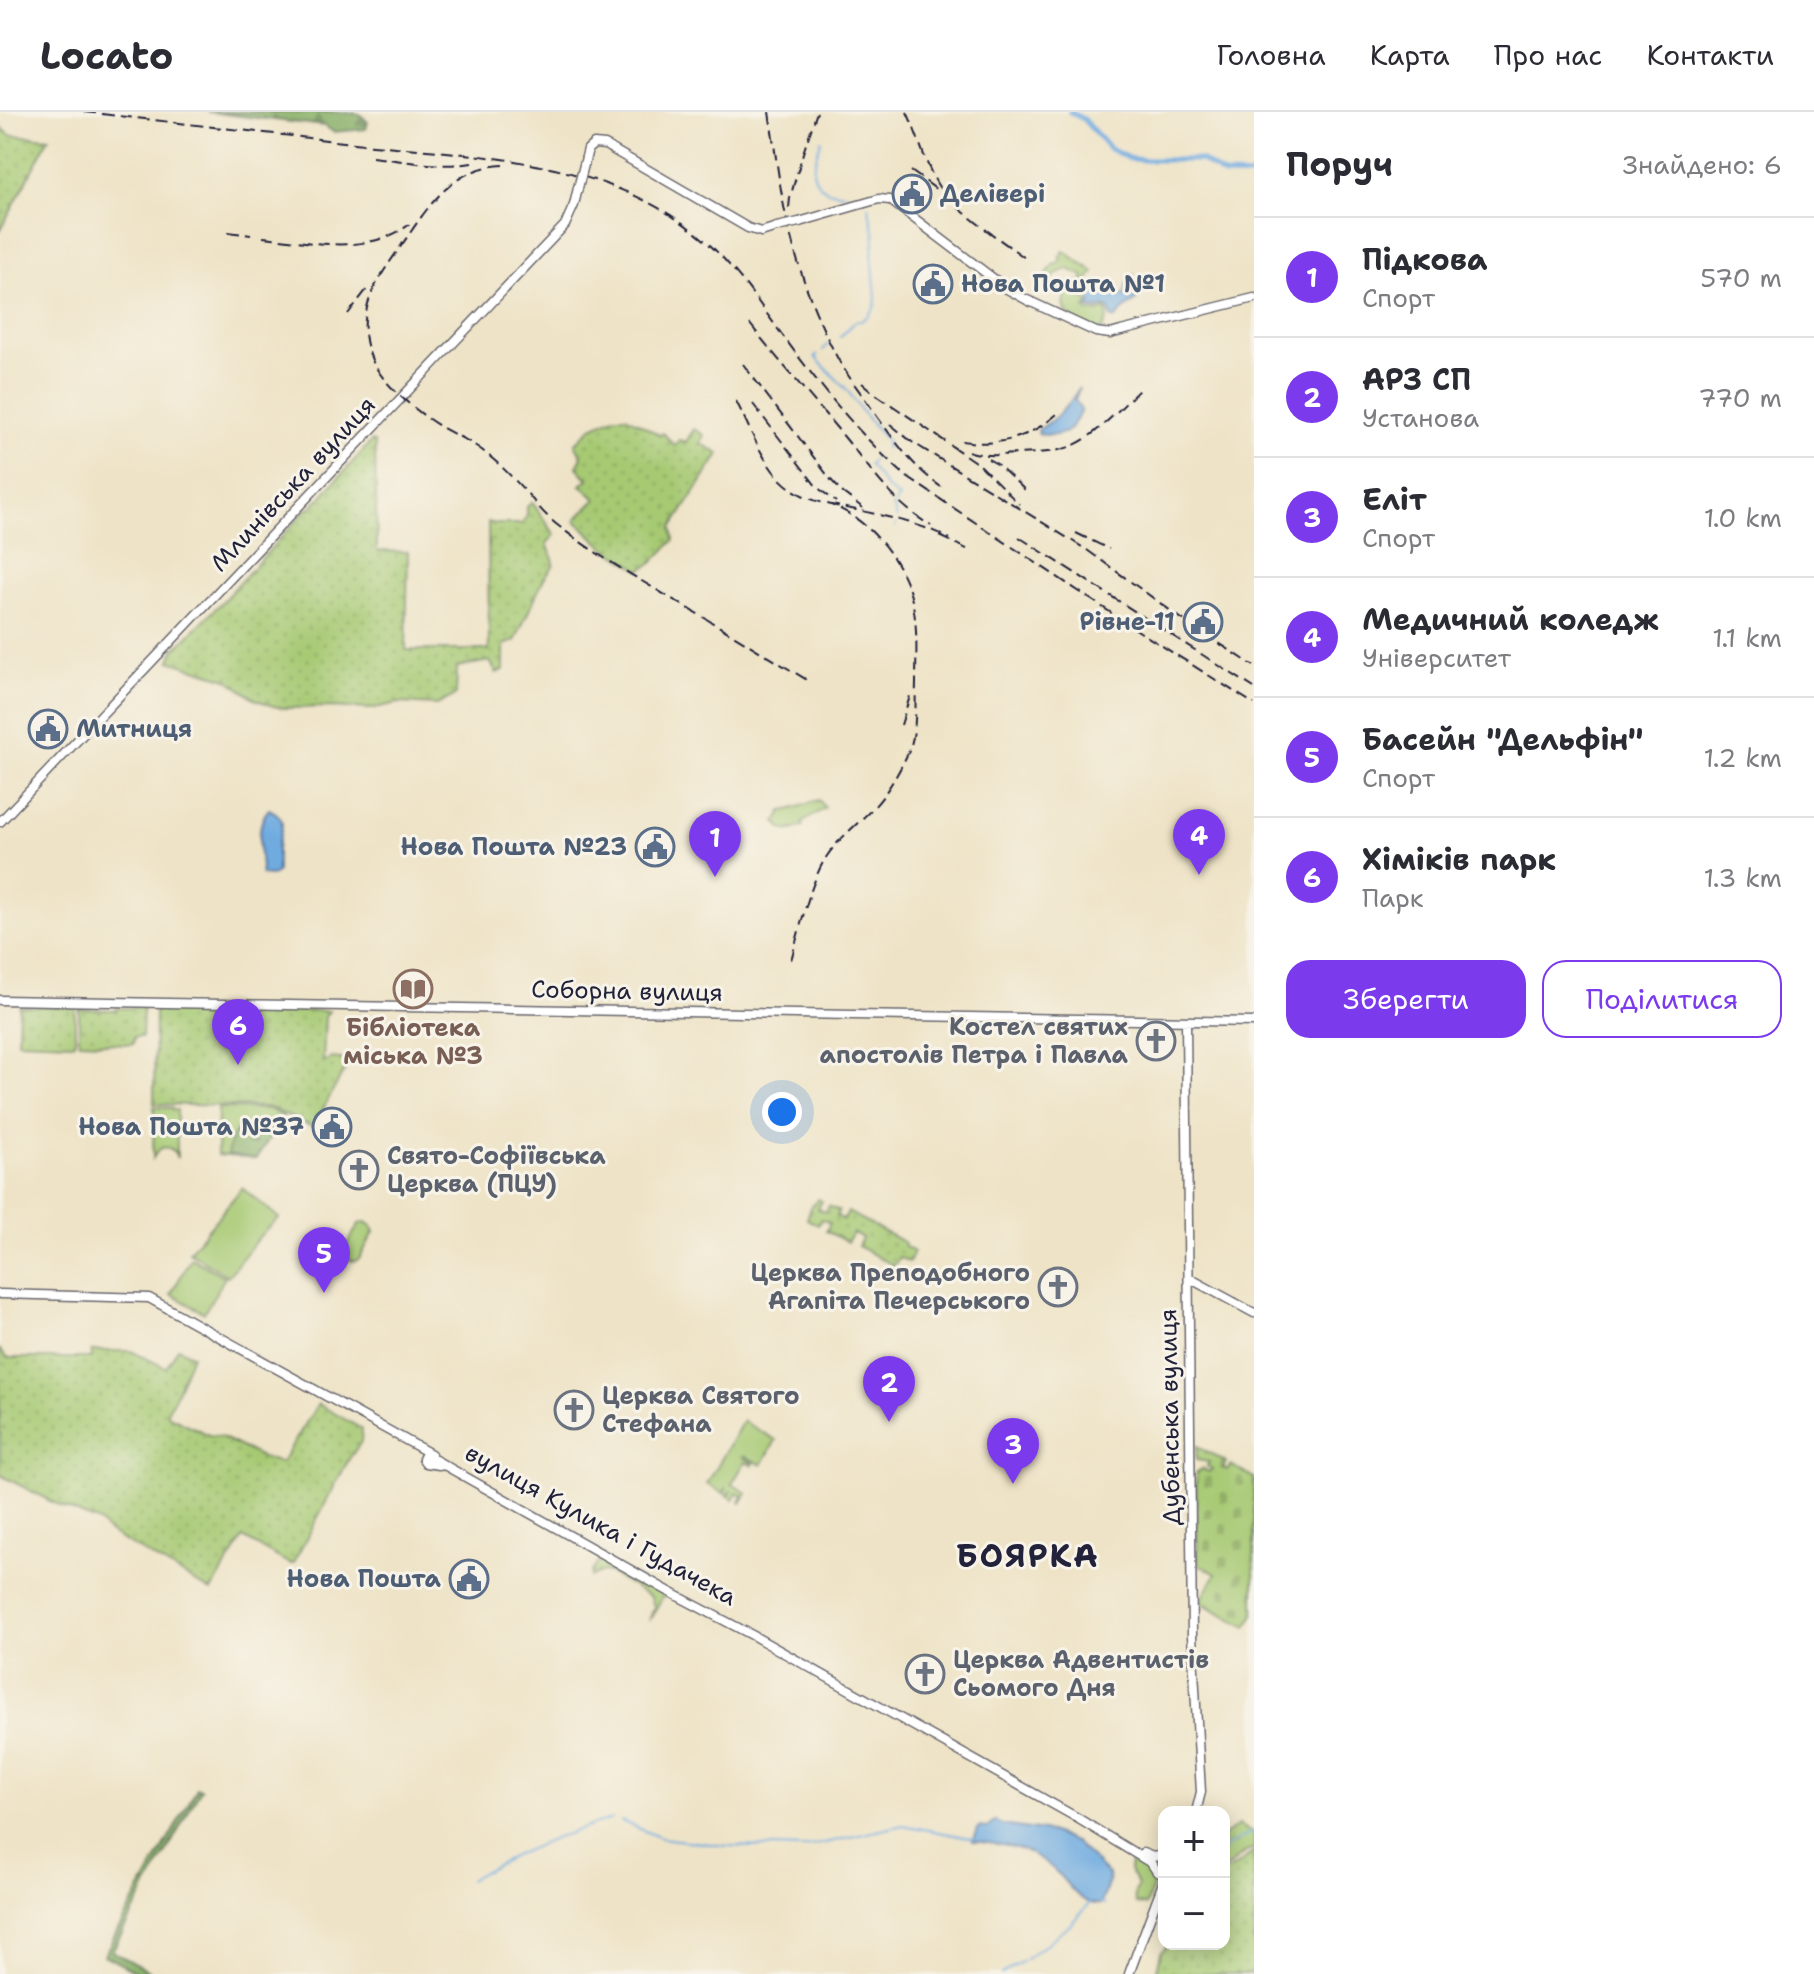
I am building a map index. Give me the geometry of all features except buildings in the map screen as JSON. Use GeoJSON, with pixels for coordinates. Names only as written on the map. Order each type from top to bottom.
{"type":"FeatureCollection","features":[{"type":"Feature","properties":{"kind":"main road","name":"Млинівська вулиця"},"geometry":{"type":"LineString","coordinates":[[0,822],[565,225],[574,205],[588,149],[594,144],[605,145],[748,228],[761,232],[879,199],[890,200],[1007,289],[1102,334],[1254,298]]}},
{"type":"Feature","properties":{"kind":"main road","name":"Соборна вулиця"},"geometry":{"type":"LineString","coordinates":[[0,1000],[1254,1022]]}},
{"type":"Feature","properties":{"kind":"main road","name":"Дубенська вулиця"},"geometry":{"type":"LineString","coordinates":[[1186,1021],[1192,1636],[1201,1792],[1198,1806]]}},
{"type":"Feature","properties":{"kind":"main road"},"geometry":{"type":"LineString","coordinates":[[1189,1278],[1254,1313]]}},
{"type":"Feature","properties":{"kind":"main road","name":"вулиця Кулика і Гудачека"},"geometry":{"type":"LineString","coordinates":[[0,1294],[149,1298],[469,1474],[752,1635]]}},
{"type":"Feature","properties":{"kind":"main road","name":"вулиця Кулика і Гудачека"},"geometry":{"type":"LineString","coordinates":[[428,1454],[423,1459],[426,1463],[445,1465],[1106,1835],[1144,1854],[1158,1856]]}},
{"type":"Feature","properties":{"kind":"main road","name":"вулиця Кулика і Гудачека"},"geometry":{"type":"LineString","coordinates":[[1106,1835],[1151,1863],[1158,1871]]}},
{"type":"Feature","properties":{"kind":"main road"},"geometry":{"type":"LineString","coordinates":[[1129,1974],[1159,1878]]}},
{"type":"Feature","properties":{"kind":"green space"},"geometry":{"type":"Polygon","coordinates":[[[208,112],[340,112],[360,114],[368,122],[366,129],[333,132],[325,126],[208,112]]]}},
{"type":"Feature","properties":{"kind":"green space"},"geometry":{"type":"Polygon","coordinates":[[[0,126],[10,135],[49,138],[0,231],[0,126]]]}},
{"type":"Feature","properties":{"kind":"green space"},"geometry":{"type":"Polygon","coordinates":[[[1064,251],[1094,272],[1078,294],[1090,303],[1085,308],[1088,311],[1106,309],[1107,318],[1101,332],[1076,321],[1065,306],[1069,290],[1075,282],[1081,283],[1084,276],[1068,269],[1057,273],[1048,284],[1040,283],[1064,251]]]}},
{"type":"Feature","properties":{"kind":"green space"},"geometry":{"type":"Polygon","coordinates":[[[616,416],[626,416],[660,435],[663,433],[675,446],[679,440],[686,442],[694,429],[704,435],[701,443],[719,454],[672,528],[674,540],[652,563],[640,570],[604,547],[575,520],[596,499],[581,485],[588,479],[577,467],[582,456],[575,444],[592,427],[616,416]]]}},
{"type":"Feature","properties":{"kind":"green space"},"geometry":{"type":"Polygon","coordinates":[[[372,441],[375,444],[377,551],[408,552],[406,650],[489,650],[488,522],[522,524],[527,516],[527,507],[532,502],[555,535],[547,543],[553,566],[544,578],[515,641],[504,645],[504,670],[496,673],[490,661],[457,667],[456,695],[437,705],[398,703],[371,709],[285,708],[255,699],[227,679],[170,661],[174,650],[372,441]]]}},
{"type":"Feature","properties":{"kind":"green space"},"geometry":{"type":"Polygon","coordinates":[[[819,800],[825,808],[802,823],[803,826],[788,830],[776,822],[782,811],[819,800]]]}},
{"type":"Feature","properties":{"kind":"green space"},"geometry":{"type":"Polygon","coordinates":[[[19,1006],[75,1007],[74,1043],[18,1041],[19,1006]]]}},
{"type":"Feature","properties":{"kind":"green space"},"geometry":{"type":"Polygon","coordinates":[[[143,1008],[142,1037],[134,1037],[133,1044],[79,1042],[79,1009],[143,1008]]]}},
{"type":"Feature","properties":{"kind":"green space"},"geometry":{"type":"Polygon","coordinates":[[[155,1008],[329,1011],[325,1017],[323,1062],[331,1058],[350,1060],[313,1127],[268,1107],[154,1104],[155,1008]]]}},
{"type":"Feature","properties":{"kind":"green space"},"geometry":{"type":"Polygon","coordinates":[[[154,1107],[177,1110],[177,1158],[173,1150],[163,1148],[153,1158],[154,1107]]]}},
{"type":"Feature","properties":{"kind":"green space"},"geometry":{"type":"Polygon","coordinates":[[[218,1108],[269,1109],[283,1116],[256,1159],[217,1155],[218,1108]]]}},
{"type":"Feature","properties":{"kind":"green space"},"geometry":{"type":"Polygon","coordinates":[[[256,1123],[275,1130],[256,1159],[227,1155],[235,1133],[242,1127],[256,1123]]]}},
{"type":"Feature","properties":{"kind":"green space"},"geometry":{"type":"Polygon","coordinates":[[[242,1188],[279,1218],[259,1237],[228,1276],[189,1252],[242,1188]]]}},
{"type":"Feature","properties":{"kind":"green space"},"geometry":{"type":"Polygon","coordinates":[[[818,1199],[822,1201],[818,1209],[825,1212],[829,1206],[839,1211],[837,1216],[844,1220],[848,1212],[905,1243],[904,1246],[914,1252],[909,1262],[899,1257],[894,1266],[858,1246],[862,1238],[853,1233],[847,1242],[826,1231],[830,1223],[821,1219],[818,1225],[807,1219],[818,1199]]]}},
{"type":"Feature","properties":{"kind":"green space"},"geometry":{"type":"Polygon","coordinates":[[[365,1222],[371,1225],[374,1232],[359,1259],[351,1260],[344,1254],[344,1249],[359,1224],[365,1222]]]}},
{"type":"Feature","properties":{"kind":"green space"},"geometry":{"type":"Polygon","coordinates":[[[191,1258],[225,1277],[204,1313],[171,1294],[191,1258]]]}},
{"type":"Feature","properties":{"kind":"green space"},"geometry":{"type":"Polygon","coordinates":[[[178,1348],[192,1355],[167,1411],[169,1416],[209,1435],[221,1437],[261,1457],[281,1463],[318,1404],[362,1429],[361,1442],[295,1562],[290,1564],[243,1538],[211,1591],[107,1531],[99,1522],[0,1475],[0,1350],[7,1358],[91,1358],[92,1351],[131,1351],[166,1368],[178,1348]]]}},
{"type":"Feature","properties":{"kind":"green space"},"geometry":{"type":"Polygon","coordinates":[[[743,1421],[776,1440],[762,1465],[743,1457],[754,1463],[745,1462],[732,1484],[747,1493],[741,1503],[743,1496],[737,1493],[733,1499],[729,1496],[732,1490],[728,1495],[724,1493],[727,1487],[723,1493],[707,1484],[743,1421]]]}},
{"type":"Feature","properties":{"kind":"green space"},"geometry":{"type":"Polygon","coordinates":[[[1197,1446],[1226,1462],[1223,1468],[1227,1470],[1231,1465],[1254,1478],[1254,1614],[1247,1627],[1200,1602],[1216,1574],[1198,1564],[1196,1473],[1212,1469],[1207,1466],[1209,1462],[1196,1460],[1197,1446]]]}},
{"type":"Feature","properties":{"kind":"green space"},"geometry":{"type":"Polygon","coordinates":[[[601,1558],[664,1594],[649,1621],[654,1607],[651,1597],[609,1573],[602,1572],[591,1577],[601,1558]]]}},
{"type":"Feature","properties":{"kind":"green space"},"geometry":{"type":"Polygon","coordinates":[[[197,1788],[201,1789],[112,1951],[154,1974],[139,1974],[104,1955],[197,1788]]]}},
{"type":"Feature","properties":{"kind":"green space"},"geometry":{"type":"Polygon","coordinates":[[[1239,1825],[1254,1834],[1254,1848],[1230,1864],[1230,1831],[1239,1825]]]}},
{"type":"Feature","properties":{"kind":"green space"},"geometry":{"type":"Polygon","coordinates":[[[1254,1851],[1254,1974],[1156,1974],[1163,1950],[1230,1950],[1230,1869],[1254,1851]]]}},
{"type":"Feature","properties":{"kind":"green space"},"geometry":{"type":"Polygon","coordinates":[[[1131,1859],[1148,1863],[1153,1874],[1146,1905],[1136,1904],[1134,1895],[1138,1885],[1129,1870],[1131,1859]]]}},
{"type":"Feature","properties":{"kind":"water"},"geometry":{"type":"Polygon","coordinates":[[[1134,274],[1129,286],[1130,295],[1139,294],[1139,297],[1116,318],[1112,319],[1109,309],[1105,307],[1088,308],[1090,295],[1094,291],[1112,289],[1119,295],[1125,295],[1127,283],[1134,274]]]}},
{"type":"Feature","properties":{"kind":"water"},"geometry":{"type":"Polygon","coordinates":[[[1079,388],[1075,400],[1081,410],[1070,429],[1054,435],[1039,434],[1038,430],[1062,412],[1079,388]]]}},
{"type":"Feature","properties":{"kind":"water"},"geometry":{"type":"Polygon","coordinates":[[[269,809],[280,818],[282,827],[277,850],[277,872],[269,876],[262,875],[259,838],[269,809]]]}},
{"type":"Feature","properties":{"kind":"water"},"geometry":{"type":"Polygon","coordinates":[[[996,1821],[1002,1825],[1050,1832],[1075,1842],[1108,1874],[1109,1881],[1101,1904],[1083,1899],[1052,1868],[1028,1852],[973,1841],[979,1827],[987,1828],[996,1821]]]}},
{"type":"Feature","properties":{"kind":"waterway"},"geometry":{"type":"LineString","coordinates":[[1070,112],[1083,119],[1110,149],[1128,158],[1201,160],[1224,175],[1254,176]]}},
{"type":"Feature","properties":{"kind":"waterway"},"geometry":{"type":"LineString","coordinates":[[821,140],[814,167],[815,179],[827,191],[866,199]]}},
{"type":"Feature","properties":{"kind":"waterway"},"geometry":{"type":"LineString","coordinates":[[840,337],[856,321],[868,316],[875,306],[872,254],[875,236],[868,206]]}},
{"type":"Feature","properties":{"kind":"waterway"},"geometry":{"type":"LineString","coordinates":[[823,350],[828,344]]}},
{"type":"Feature","properties":{"kind":"waterway"},"geometry":{"type":"LineString","coordinates":[[817,355],[815,357],[848,391],[886,440],[885,448]]}},
{"type":"Feature","properties":{"kind":"waterway"},"geometry":{"type":"LineString","coordinates":[[873,459],[869,465],[899,498],[897,500]]}},
{"type":"Feature","properties":{"kind":"waterway"},"geometry":{"type":"LineString","coordinates":[[893,506],[897,518]]}},
{"type":"Feature","properties":{"kind":"waterway"},"geometry":{"type":"LineString","coordinates":[[469,1880],[539,1845],[612,1819]]}},
{"type":"Feature","properties":{"kind":"waterway"},"geometry":{"type":"LineString","coordinates":[[621,1821],[661,1838],[727,1846],[803,1848],[903,1825],[975,1839]]}},
{"type":"Feature","properties":{"kind":"waterway"},"geometry":{"type":"LineString","coordinates":[[1230,1845],[1254,1831]]}},
{"type":"Feature","properties":{"kind":"waterway"},"geometry":{"type":"LineString","coordinates":[[1099,1902],[1105,1905]]}},
{"type":"Feature","properties":{"kind":"waterway"},"geometry":{"type":"LineString","coordinates":[[1026,1959],[1069,1926],[1090,1903]]}},
{"type":"Feature","properties":{"kind":"waterway"},"geometry":{"type":"LineString","coordinates":[[1002,1974],[1023,1961]]}},
{"type":"Feature","properties":{"kind":"railway"},"geometry":{"type":"LineString","coordinates":[[84,112],[484,156],[532,164],[622,190],[664,211],[702,238],[725,260],[841,410],[907,477],[1254,704]]}},
{"type":"Feature","properties":{"kind":"railway"},"geometry":{"type":"LineString","coordinates":[[769,112],[791,239],[822,326],[842,366],[891,436],[913,463],[941,487]]}},
{"type":"Feature","properties":{"kind":"railway"},"geometry":{"type":"LineString","coordinates":[[789,208],[817,112]]}},
{"type":"Feature","properties":{"kind":"railway"},"geometry":{"type":"LineString","coordinates":[[907,112],[930,170],[946,196],[1025,258]]}},
{"type":"Feature","properties":{"kind":"railway"},"geometry":{"type":"LineString","coordinates":[[372,157],[435,164],[472,163]]}},
{"type":"Feature","properties":{"kind":"railway"},"geometry":{"type":"LineString","coordinates":[[503,165],[468,174],[441,193],[419,219],[382,275],[369,301],[365,329],[377,369],[402,398],[422,414],[495,461],[548,517],[571,535],[602,557],[809,681]]}},
{"type":"Feature","properties":{"kind":"railway"},"geometry":{"type":"LineString","coordinates":[[911,171],[940,192]]}},
{"type":"Feature","properties":{"kind":"railway"},"geometry":{"type":"LineString","coordinates":[[263,237],[320,244],[358,243],[394,234],[410,224]]}},
{"type":"Feature","properties":{"kind":"railway"},"geometry":{"type":"LineString","coordinates":[[228,232],[251,235]]}},
{"type":"Feature","properties":{"kind":"railway"},"geometry":{"type":"LineString","coordinates":[[348,314],[368,288]]}},
{"type":"Feature","properties":{"kind":"railway"},"geometry":{"type":"LineString","coordinates":[[750,324],[884,486],[931,526]]}},
{"type":"Feature","properties":{"kind":"railway"},"geometry":{"type":"LineString","coordinates":[[743,364],[831,480],[863,508]]}},
{"type":"Feature","properties":{"kind":"railway"},"geometry":{"type":"LineString","coordinates":[[862,383],[981,466],[1019,504]]}},
{"type":"Feature","properties":{"kind":"railway"},"geometry":{"type":"LineString","coordinates":[[968,451],[999,455],[1067,448],[1100,427],[1141,388]]}},
{"type":"Feature","properties":{"kind":"railway"},"geometry":{"type":"LineString","coordinates":[[736,401],[768,464],[793,490],[814,500],[907,522],[950,539]]}},
{"type":"Feature","properties":{"kind":"railway"},"geometry":{"type":"LineString","coordinates":[[753,404],[817,487],[836,502]]}},
{"type":"Feature","properties":{"kind":"railway"},"geometry":{"type":"LineString","coordinates":[[962,441],[988,443],[1013,439],[1036,429],[1057,414]]}},
{"type":"Feature","properties":{"kind":"railway"},"geometry":{"type":"LineString","coordinates":[[890,424],[912,442],[1087,550],[1182,619],[1254,666]]}},
{"type":"Feature","properties":{"kind":"railway"},"geometry":{"type":"LineString","coordinates":[[988,459],[1026,491]]}},
{"type":"Feature","properties":{"kind":"railway"},"geometry":{"type":"LineString","coordinates":[[791,960],[821,866],[837,843],[889,788],[909,751],[914,726],[916,635],[909,590],[884,545],[860,521],[831,505]]}},
{"type":"Feature","properties":{"kind":"railway"},"geometry":{"type":"LineString","coordinates":[[1076,533],[1109,549]]}},
{"type":"Feature","properties":{"kind":"railway"},"geometry":{"type":"LineString","coordinates":[[940,536],[969,550]]}},
{"type":"Feature","properties":{"kind":"railway"},"geometry":{"type":"LineString","coordinates":[[1019,537],[1254,688]]}},
{"type":"Feature","properties":{"kind":"railway"},"geometry":{"type":"LineString","coordinates":[[901,725],[910,696]]}},
{"type":"Feature","properties":{"kind":"place","name":"Делівері"},"geometry":{"type":"Point","coordinates":[912,194]}},
{"type":"Feature","properties":{"kind":"place","name":"Нова Пошта №1"},"geometry":{"type":"Point","coordinates":[933,284]}},
{"type":"Feature","properties":{"kind":"place","name":"Рівне-11"},"geometry":{"type":"Point","coordinates":[1203,622]}},
{"type":"Feature","properties":{"kind":"place","name":"Митниця"},"geometry":{"type":"Point","coordinates":[48,729]}},
{"type":"Feature","properties":{"kind":"place","name":"Нова Пошта №23"},"geometry":{"type":"Point","coordinates":[655,847]}},
{"type":"Feature","properties":{"kind":"place","name":"Медичний коледж"},"geometry":{"type":"Point","coordinates":[1199,875]}},
{"type":"Feature","properties":{"kind":"place","name":"Підкова"},"geometry":{"type":"Point","coordinates":[715,877]}},
{"type":"Feature","properties":{"kind":"place","name":"Бібліотека міська №3"},"geometry":{"type":"Point","coordinates":[413,989]}},
{"type":"Feature","properties":{"kind":"place","name":"Костел святих апостолів Петра і Павла"},"geometry":{"type":"Point","coordinates":[1156,1041]}},
{"type":"Feature","properties":{"kind":"place","name":"Хіміків парк"},"geometry":{"type":"Point","coordinates":[238,1065]}},
{"type":"Feature","properties":{"kind":"place","name":"Нова Пошта №37"},"geometry":{"type":"Point","coordinates":[332,1127]}},
{"type":"Feature","properties":{"kind":"place","name":"Свято-Софіївська Церква (ПЦУ)"},"geometry":{"type":"Point","coordinates":[359,1170]}},
{"type":"Feature","properties":{"kind":"place","name":"Церква Преподобного Агапіта Печерського"},"geometry":{"type":"Point","coordinates":[1058,1287]}},
{"type":"Feature","properties":{"kind":"place","name":"Басейн \"Дельфін\""},"geometry":{"type":"Point","coordinates":[324,1293]}},
{"type":"Feature","properties":{"kind":"place","name":"Церква Святого Стефана"},"geometry":{"type":"Point","coordinates":[574,1410]}},
{"type":"Feature","properties":{"kind":"place","name":"АРЗ СП"},"geometry":{"type":"Point","coordinates":[889,1422]}},
{"type":"Feature","properties":{"kind":"place","name":"Еліт"},"geometry":{"type":"Point","coordinates":[1013,1484]}},
{"type":"Feature","properties":{"kind":"place","name":"Нова Пошта"},"geometry":{"type":"Point","coordinates":[469,1579]}},
{"type":"Feature","properties":{"kind":"place","name":"Церква Адвентистів Сьомого Дня"},"geometry":{"type":"Point","coordinates":[925,1674]}},
{"type":"Feature","properties":{"kind":"district","name":"БОЯРКА"},"geometry":{"type":"Point","coordinates":[1028,1555]}}]}
